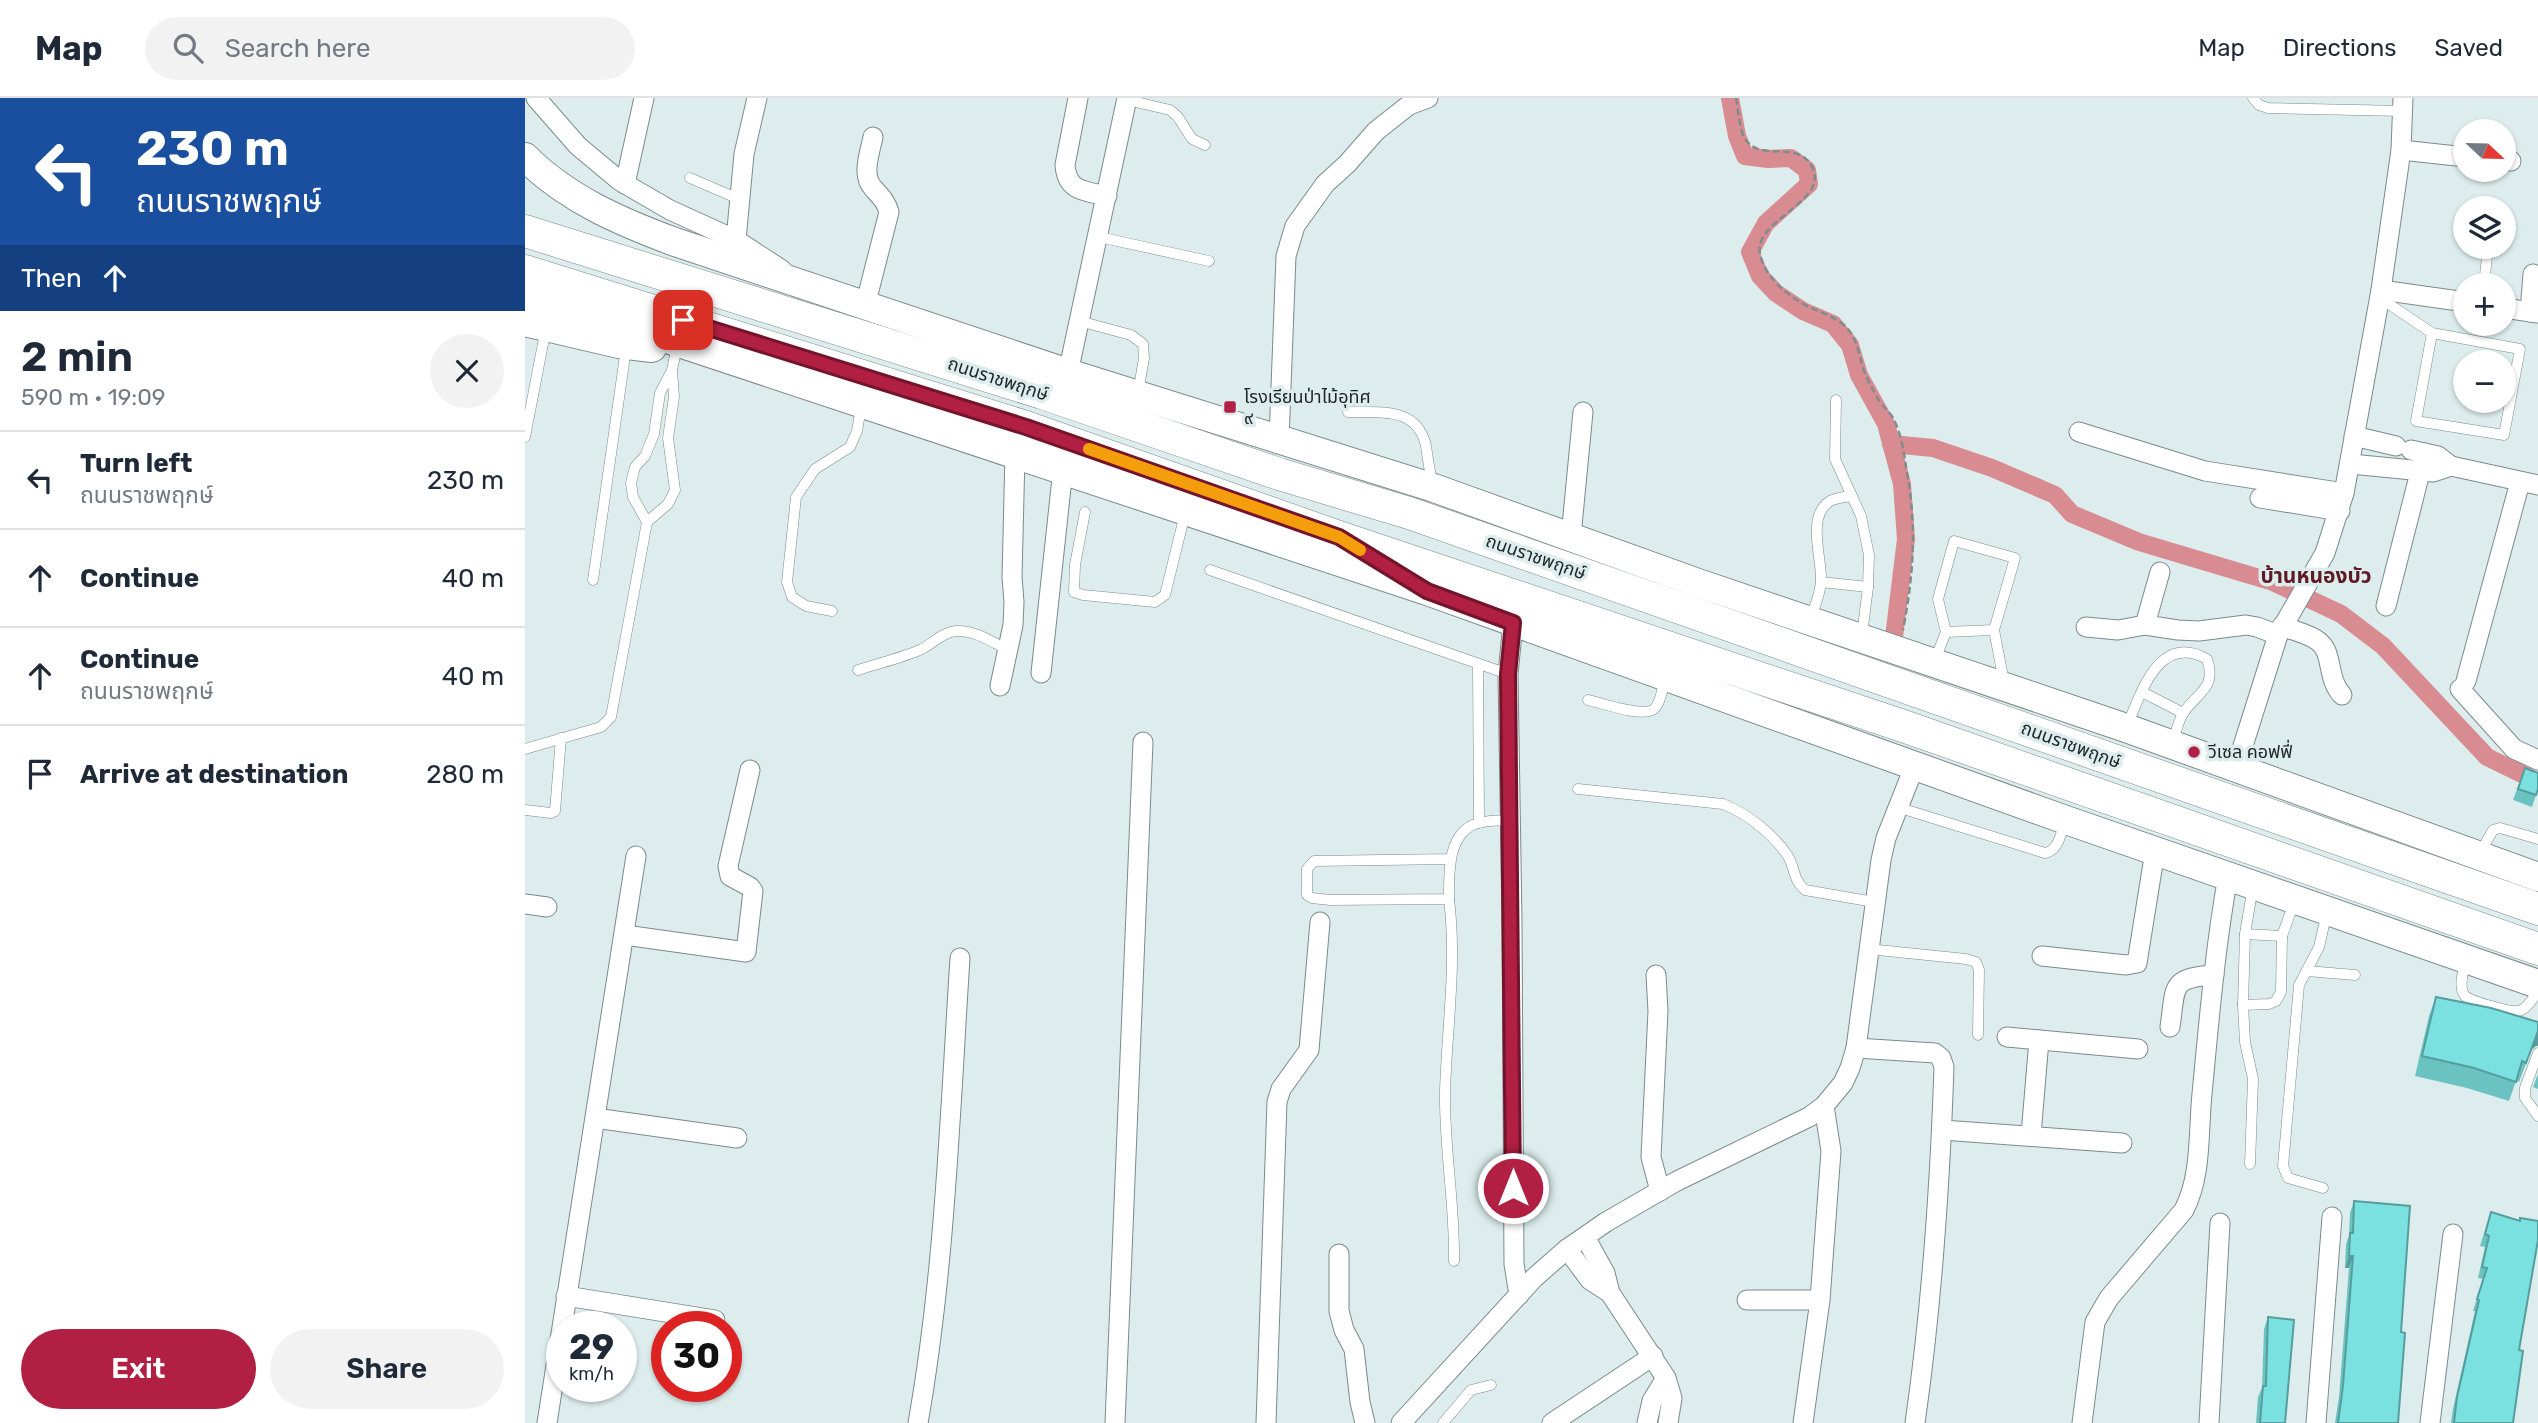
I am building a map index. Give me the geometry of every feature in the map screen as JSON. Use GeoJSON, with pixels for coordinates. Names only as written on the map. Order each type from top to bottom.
{"type":"FeatureCollection","features":[{"type":"Feature","properties":{"kind":"main road"},"geometry":{"type":"LineString","coordinates":[[525,136],[585,203]]}},
{"type":"Feature","properties":{"kind":"main road"},"geometry":{"type":"LineString","coordinates":[[525,157],[585,203],[663,238],[1068,373],[1423,486]]}},
{"type":"Feature","properties":{"kind":"main road","name":"ถนนราชพฤกษ์"},"geometry":{"type":"LineString","coordinates":[[525,231],[1042,393],[1279,474],[1409,513],[2538,909]]}},
{"type":"Feature","properties":{"kind":"main road","name":"ถนนราชพฤกษ์"},"geometry":{"type":"LineString","coordinates":[[525,271],[1026,427],[1339,537],[1880,718],[2538,949]]}},
{"type":"Feature","properties":{"kind":"main road"},"geometry":{"type":"LineString","coordinates":[[525,295],[631,327],[1427,591],[2066,820],[2538,984]]}},
{"type":"Feature","properties":{"kind":"main road"},"geometry":{"type":"LineString","coordinates":[[535,325],[627,345],[674,361],[717,356]]}},
{"type":"Feature","properties":{"kind":"main road"},"geometry":{"type":"LineString","coordinates":[[1279,474],[1423,486]]}},
{"type":"Feature","properties":{"kind":"main road","name":"ถนนราชพฤกษ์"},"geometry":{"type":"LineString","coordinates":[[1423,486],[2172,744],[2538,877]]}},
{"type":"Feature","properties":{"kind":"main road"},"geometry":{"type":"LineString","coordinates":[[1339,537],[1427,591]]}},
{"type":"Feature","properties":{"kind":"street"},"geometry":{"type":"LineString","coordinates":[[536,98],[578,146],[625,184],[670,210],[736,240],[807,286]]}},
{"type":"Feature","properties":{"kind":"street"},"geometry":{"type":"LineString","coordinates":[[625,184],[644,98]]}},
{"type":"Feature","properties":{"kind":"street"},"geometry":{"type":"LineString","coordinates":[[736,240],[744,154],[757,98]]}},
{"type":"Feature","properties":{"kind":"street"},"geometry":{"type":"LineString","coordinates":[[1078,98],[1065,176],[1080,190],[1107,196]]}},
{"type":"Feature","properties":{"kind":"street"},"geometry":{"type":"LineString","coordinates":[[1279,440],[1286,256],[1295,226],[1325,184],[1376,131],[1409,105],[1428,98]]}},
{"type":"Feature","properties":{"kind":"street"},"geometry":{"type":"LineString","coordinates":[[1068,373],[1127,99]]}},
{"type":"Feature","properties":{"kind":"street"},"geometry":{"type":"LineString","coordinates":[[2236,768],[2284,624],[2316,571],[2333,532],[2342,502],[2380,294],[2401,150],[2403,105]]}},
{"type":"Feature","properties":{"kind":"street"},"geometry":{"type":"LineString","coordinates":[[865,306],[889,212],[868,179],[867,168],[873,137]]}},
{"type":"Feature","properties":{"kind":"street"},"geometry":{"type":"LineString","coordinates":[[2401,150],[2453,156]]}},
{"type":"Feature","properties":{"kind":"street"},"geometry":{"type":"LineString","coordinates":[[2516,310],[2534,312],[2532,274]]}},
{"type":"Feature","properties":{"kind":"street"},"geometry":{"type":"LineString","coordinates":[[2380,294],[2453,301]]}},
{"type":"Feature","properties":{"kind":"street"},"geometry":{"type":"LineString","coordinates":[[1571,536],[1583,412]]}},
{"type":"Feature","properties":{"kind":"street"},"geometry":{"type":"LineString","coordinates":[[2079,432],[2204,471],[2342,502]]}},
{"type":"Feature","properties":{"kind":"street"},"geometry":{"type":"LineString","coordinates":[[2354,436],[2413,455]]}},
{"type":"Feature","properties":{"kind":"street"},"geometry":{"type":"LineString","coordinates":[[1000,686],[1014,602],[1012,578],[1015,454]]}},
{"type":"Feature","properties":{"kind":"street"},"geometry":{"type":"LineString","coordinates":[[2386,606],[2413,455]]}},
{"type":"Feature","properties":{"kind":"street"},"geometry":{"type":"LineString","coordinates":[[2351,464],[2413,455],[2438,456],[2451,466],[2529,484],[2463,685],[2514,749],[2538,760]]}},
{"type":"Feature","properties":{"kind":"street"},"geometry":{"type":"LineString","coordinates":[[1041,673],[1063,470]]}},
{"type":"Feature","properties":{"kind":"street"},"geometry":{"type":"LineString","coordinates":[[2260,498],[2342,502]]}},
{"type":"Feature","properties":{"kind":"street"},"geometry":{"type":"LineString","coordinates":[[2145,625],[2160,572]]}},
{"type":"Feature","properties":{"kind":"street"},"geometry":{"type":"LineString","coordinates":[[1513,623],[1508,674],[1514,1264],[1518,1295]]}},
{"type":"Feature","properties":{"kind":"street"},"geometry":{"type":"LineString","coordinates":[[2087,627],[2118,630],[2145,625],[2178,631],[2199,631],[2246,625],[2257,627],[2284,624],[2320,642],[2329,657],[2332,680],[2342,695]]}},
{"type":"Feature","properties":{"kind":"street"},"geometry":{"type":"LineString","coordinates":[[1115,1423],[1143,742]]}},
{"type":"Feature","properties":{"kind":"street"},"geometry":{"type":"LineString","coordinates":[[1401,1423],[1534,1278],[1567,1249],[1660,1191],[1788,1128],[1824,1106],[1843,1083],[1856,1048],[1874,902],[1886,838],[1915,765]]}},
{"type":"Feature","properties":{"kind":"street"},"geometry":{"type":"LineString","coordinates":[[625,935],[746,952],[753,891],[730,876],[728,866],[750,770]]}},
{"type":"Feature","properties":{"kind":"street"},"geometry":{"type":"LineString","coordinates":[[2042,956],[2126,965],[2137,963],[2155,851]]}},
{"type":"Feature","properties":{"kind":"street"},"geometry":{"type":"LineString","coordinates":[[547,1423],[636,856]]}},
{"type":"Feature","properties":{"kind":"street"},"geometry":{"type":"LineString","coordinates":[[2082,1423],[2095,1322],[2109,1298],[2185,1210],[2192,1195],[2214,975],[2241,880]]}},
{"type":"Feature","properties":{"kind":"street"},"geometry":{"type":"LineString","coordinates":[[525,904],[547,907]]}},
{"type":"Feature","properties":{"kind":"street"},"geometry":{"type":"LineString","coordinates":[[1266,1423],[1277,1102],[1287,1079],[1309,1050],[1320,922]]}},
{"type":"Feature","properties":{"kind":"street"},"geometry":{"type":"LineString","coordinates":[[919,1423],[929,1363],[940,1250],[960,958]]}},
{"type":"Feature","properties":{"kind":"street"},"geometry":{"type":"LineString","coordinates":[[1656,975],[1658,1011],[1651,1157],[1660,1191]]}},
{"type":"Feature","properties":{"kind":"street"},"geometry":{"type":"LineString","coordinates":[[2171,1027],[2175,992],[2179,983],[2188,977],[2214,975]]}},
{"type":"Feature","properties":{"kind":"street"},"geometry":{"type":"LineString","coordinates":[[2007,1037],[2138,1049]]}},
{"type":"Feature","properties":{"kind":"street"},"geometry":{"type":"LineString","coordinates":[[2031,1135],[2039,1040]]}},
{"type":"Feature","properties":{"kind":"street"},"geometry":{"type":"LineString","coordinates":[[1856,1048],[1935,1053],[1941,1058],[1944,1067],[1942,1130],[1924,1356],[1915,1423]]}},
{"type":"Feature","properties":{"kind":"street"},"geometry":{"type":"LineString","coordinates":[[1803,1423],[1820,1300],[1831,1151],[1824,1106]]}},
{"type":"Feature","properties":{"kind":"street"},"geometry":{"type":"LineString","coordinates":[[595,1118],[737,1138]]}},
{"type":"Feature","properties":{"kind":"street"},"geometry":{"type":"LineString","coordinates":[[1942,1130],[2122,1143]]}},
{"type":"Feature","properties":{"kind":"street"},"geometry":{"type":"LineString","coordinates":[[2316,1423],[2332,1217]]}},
{"type":"Feature","properties":{"kind":"street"},"geometry":{"type":"LineString","coordinates":[[2209,1423],[2220,1223]]}},
{"type":"Feature","properties":{"kind":"street"},"geometry":{"type":"LineString","coordinates":[[2430,1423],[2453,1234]]}},
{"type":"Feature","properties":{"kind":"street"},"geometry":{"type":"LineString","coordinates":[[1585,1237],[1605,1273],[1610,1293],[1666,1378],[1672,1398],[1668,1423]]}},
{"type":"Feature","properties":{"kind":"street"},"geometry":{"type":"LineString","coordinates":[[1567,1249],[1590,1280],[1610,1293]]}},
{"type":"Feature","properties":{"kind":"street"},"geometry":{"type":"LineString","coordinates":[[1339,1254],[1339,1311],[1344,1330],[1354,1349],[1365,1423]]}},
{"type":"Feature","properties":{"kind":"street"},"geometry":{"type":"LineString","coordinates":[[566,1296],[659,1311]]}},
{"type":"Feature","properties":{"kind":"street"},"geometry":{"type":"LineString","coordinates":[[1747,1300],[1820,1300]]}},
{"type":"Feature","properties":{"kind":"street"},"geometry":{"type":"LineString","coordinates":[[1552,1423],[1653,1356]]}},
{"type":"Feature","properties":{"kind":"street"},"geometry":{"type":"LineString","coordinates":[[1647,1423],[1652,1401],[1666,1378]]}},
{"type":"Feature","properties":{"kind":"lane"},"geometry":{"type":"LineString","coordinates":[[2253,98],[2259,105],[2268,108],[2403,105]]}},
{"type":"Feature","properties":{"kind":"lane"},"geometry":{"type":"LineString","coordinates":[[1127,99],[1170,110],[1178,117],[1192,139],[1205,145]]}},
{"type":"Feature","properties":{"kind":"lane"},"geometry":{"type":"LineString","coordinates":[[690,178],[739,199]]}},
{"type":"Feature","properties":{"kind":"lane"},"geometry":{"type":"LineString","coordinates":[[1098,237],[1209,261]]}},
{"type":"Feature","properties":{"kind":"lane"},"geometry":{"type":"LineString","coordinates":[[2380,294],[2432,333],[2521,349],[2504,435],[2416,421],[2432,333]]}},
{"type":"Feature","properties":{"kind":"lane"},"geometry":{"type":"LineString","coordinates":[[1079,321],[1131,335],[1143,344],[1144,358],[1138,394]]}},
{"type":"Feature","properties":{"kind":"lane"},"geometry":{"type":"LineString","coordinates":[[525,437],[535,325]]}},
{"type":"Feature","properties":{"kind":"lane"},"geometry":{"type":"LineString","coordinates":[[593,580],[627,345]]}},
{"type":"Feature","properties":{"kind":"lane"},"geometry":{"type":"LineString","coordinates":[[525,749],[601,727],[611,717],[647,522],[668,504],[675,490],[668,438],[674,397],[674,361]]}},
{"type":"Feature","properties":{"kind":"lane"},"geometry":{"type":"LineString","coordinates":[[647,522],[633,497],[631,483],[635,467],[645,456],[654,434],[660,393],[674,361]]}},
{"type":"Feature","properties":{"kind":"lane"},"geometry":{"type":"LineString","coordinates":[[1836,400],[1835,459],[1866,533],[1868,587],[1861,639]]}},
{"type":"Feature","properties":{"kind":"lane"},"geometry":{"type":"LineString","coordinates":[[832,611],[806,606],[792,597],[787,582],[796,497],[815,469],[850,447],[857,431],[861,404]]}},
{"type":"Feature","properties":{"kind":"lane"},"geometry":{"type":"LineString","coordinates":[[1348,412],[1397,414],[1408,417],[1418,426],[1426,448],[1423,486]]}},
{"type":"Feature","properties":{"kind":"lane"},"geometry":{"type":"LineString","coordinates":[[1810,621],[1821,582],[1817,542],[1819,519],[1825,506],[1833,500],[1852,496]]}},
{"type":"Feature","properties":{"kind":"lane"},"geometry":{"type":"LineString","coordinates":[[1085,512],[1075,565],[1074,592],[1155,602],[1165,595],[1186,510]]}},
{"type":"Feature","properties":{"kind":"lane"},"geometry":{"type":"LineString","coordinates":[[1933,662],[1947,632],[1938,599],[1954,541],[2015,558],[1994,630],[2005,687]]}},
{"type":"Feature","properties":{"kind":"lane"},"geometry":{"type":"LineString","coordinates":[[1210,570],[1508,674]]}},
{"type":"Feature","properties":{"kind":"lane"},"geometry":{"type":"LineString","coordinates":[[1821,582],[1868,587]]}},
{"type":"Feature","properties":{"kind":"lane"},"geometry":{"type":"LineString","coordinates":[[1947,632],[1994,630]]}},
{"type":"Feature","properties":{"kind":"lane"},"geometry":{"type":"LineString","coordinates":[[858,670],[904,656],[923,648],[946,633],[956,631],[980,636],[1008,650]]}},
{"type":"Feature","properties":{"kind":"lane"},"geometry":{"type":"LineString","coordinates":[[2126,728],[2154,667],[2174,654],[2200,655],[2207,659],[2211,671],[2209,682],[2202,694],[2183,713],[2172,744]]}},
{"type":"Feature","properties":{"kind":"lane"},"geometry":{"type":"LineString","coordinates":[[1478,664],[1479,823]]}},
{"type":"Feature","properties":{"kind":"lane"},"geometry":{"type":"LineString","coordinates":[[1588,700],[1630,710],[1651,711],[1657,707],[1666,677]]}},
{"type":"Feature","properties":{"kind":"lane"},"geometry":{"type":"LineString","coordinates":[[2142,692],[2183,713]]}},
{"type":"Feature","properties":{"kind":"lane"},"geometry":{"type":"LineString","coordinates":[[525,810],[551,813],[555,811],[562,738]]}},
{"type":"Feature","properties":{"kind":"lane"},"geometry":{"type":"LineString","coordinates":[[1578,789],[1723,804],[1740,811],[1782,849],[1790,859],[1797,883],[1805,890],[1874,902]]}},
{"type":"Feature","properties":{"kind":"lane"},"geometry":{"type":"LineString","coordinates":[[1897,807],[2045,853],[2051,852],[2057,845],[2066,820]]}},
{"type":"Feature","properties":{"kind":"lane"},"geometry":{"type":"LineString","coordinates":[[1454,1261],[1455,1223],[1446,1139],[1445,1090],[1453,944],[1449,900],[1450,859],[1460,835],[1469,827],[1479,823],[1511,820]]}},
{"type":"Feature","properties":{"kind":"lane"},"geometry":{"type":"LineString","coordinates":[[2479,857],[2487,839],[2493,831],[2500,828],[2538,839]]}},
{"type":"Feature","properties":{"kind":"lane"},"geometry":{"type":"LineString","coordinates":[[1449,900],[1330,900],[1312,898],[1307,895],[1306,889],[1307,869],[1314,861],[1450,859]]}},
{"type":"Feature","properties":{"kind":"lane"},"geometry":{"type":"LineString","coordinates":[[2241,880],[2245,934],[2245,1042],[2253,1079],[2250,1164]]}},
{"type":"Feature","properties":{"kind":"lane"},"geometry":{"type":"LineString","coordinates":[[2243,1005],[2269,1004],[2276,1001],[2281,992],[2282,936],[2295,900]]}},
{"type":"Feature","properties":{"kind":"lane"},"geometry":{"type":"LineString","coordinates":[[2323,1188],[2288,1178],[2283,1166],[2299,985],[2319,947],[2327,911]]}},
{"type":"Feature","properties":{"kind":"lane"},"geometry":{"type":"LineString","coordinates":[[2245,934],[2282,936]]}},
{"type":"Feature","properties":{"kind":"lane"},"geometry":{"type":"LineString","coordinates":[[1868,949],[1976,962],[1979,970],[1978,1035]]}},
{"type":"Feature","properties":{"kind":"lane"},"geometry":{"type":"LineString","coordinates":[[2466,958],[2462,989],[2465,996],[2472,1000],[2511,1011],[2520,1010],[2529,1004],[2538,991]]}},
{"type":"Feature","properties":{"kind":"lane"},"geometry":{"type":"LineString","coordinates":[[2307,971],[2355,975]]}},
{"type":"Feature","properties":{"kind":"lane"},"geometry":{"type":"LineString","coordinates":[[2538,1053],[2527,1079],[2525,1098],[2538,1116]]}},
{"type":"Feature","properties":{"kind":"lane"},"geometry":{"type":"LineString","coordinates":[[1443,1423],[1471,1390],[1491,1385]]}},
{"type":"Feature","properties":{"kind":"path"},"geometry":{"type":"LineString","coordinates":[[1736,98],[1743,135],[1752,146],[1768,153],[1793,152],[1805,158],[1812,166],[1815,180],[1811,190],[1761,239],[1760,253],[1768,272],[1780,288],[1806,305],[1837,319],[1849,329],[1856,342],[1865,373],[1879,400],[1894,420],[1903,449],[1915,538],[1908,603],[1899,652]]}},
{"type":"Feature","properties":{"kind":"building"},"geometry":{"type":"Polygon","coordinates":[[[2525,768],[2538,773],[2536,795],[2518,789],[2525,768]]]}},
{"type":"Feature","properties":{"kind":"building"},"geometry":{"type":"Polygon","coordinates":[[[2436,997],[2491,1008],[2538,1022],[2538,1031],[2526,1063],[2522,1061],[2516,1082],[2474,1068],[2422,1056],[2436,997]]]}},
{"type":"Feature","properties":{"kind":"building"},"geometry":{"type":"Polygon","coordinates":[[[2354,1201],[2410,1206],[2398,1423],[2338,1423],[2353,1256],[2349,1256],[2354,1201]]]}},
{"type":"Feature","properties":{"kind":"building"},"geometry":{"type":"Polygon","coordinates":[[[2491,1212],[2520,1221],[2520,1218],[2538,1221],[2538,1240],[2519,1350],[2523,1351],[2513,1423],[2454,1423],[2457,1397],[2479,1300],[2477,1299],[2487,1268],[2482,1267],[2489,1236],[2485,1234],[2491,1212]]]}},
{"type":"Feature","properties":{"kind":"building"},"geometry":{"type":"Polygon","coordinates":[[[2268,1317],[2294,1320],[2285,1423],[2260,1423],[2263,1386],[2266,1386],[2268,1317]]]}},
{"type":"Feature","properties":{"kind":"waterway"},"geometry":{"type":"LineString","coordinates":[[1730,98],[1737,136],[1745,156],[1791,158],[1807,170],[1809,184],[1766,223],[1750,252],[1760,276],[1776,293],[1803,311],[1833,324],[1850,345],[1859,375],[1886,424],[1902,484],[1906,539],[1894,637]]}},
{"type":"Feature","properties":{"kind":"waterway"},"geometry":{"type":"LineString","coordinates":[[1891,444],[1933,448],[1992,468],[2055,495],[2072,514],[2139,542],[2273,582],[2341,614],[2383,646],[2487,757],[2538,782]]}},
{"type":"Feature","properties":{"kind":"slow traffic"},"geometry":{"type":"LineString","coordinates":[[1089,449],[1339,537],[1360,550]]}},
{"type":"Feature","properties":{"kind":"place","name":"โรงเรียนป่าไม้อุทิศ ๙"},"geometry":{"type":"Point","coordinates":[1230,407]}},
{"type":"Feature","properties":{"kind":"place","name":"วีเซล คอฟฟี่"},"geometry":{"type":"Point","coordinates":[2194,752]}},
{"type":"Feature","properties":{"kind":"district","name":"บ้านหนองบัว"},"geometry":{"type":"Point","coordinates":[2316,576]}},
{"type":"Feature","properties":{"kind":"route"},"geometry":{"type":"LineString","coordinates":[[683,320],[1026,427],[1339,537],[1427,591],[1513,623],[1508,674],[1513,1188]]}}]}
